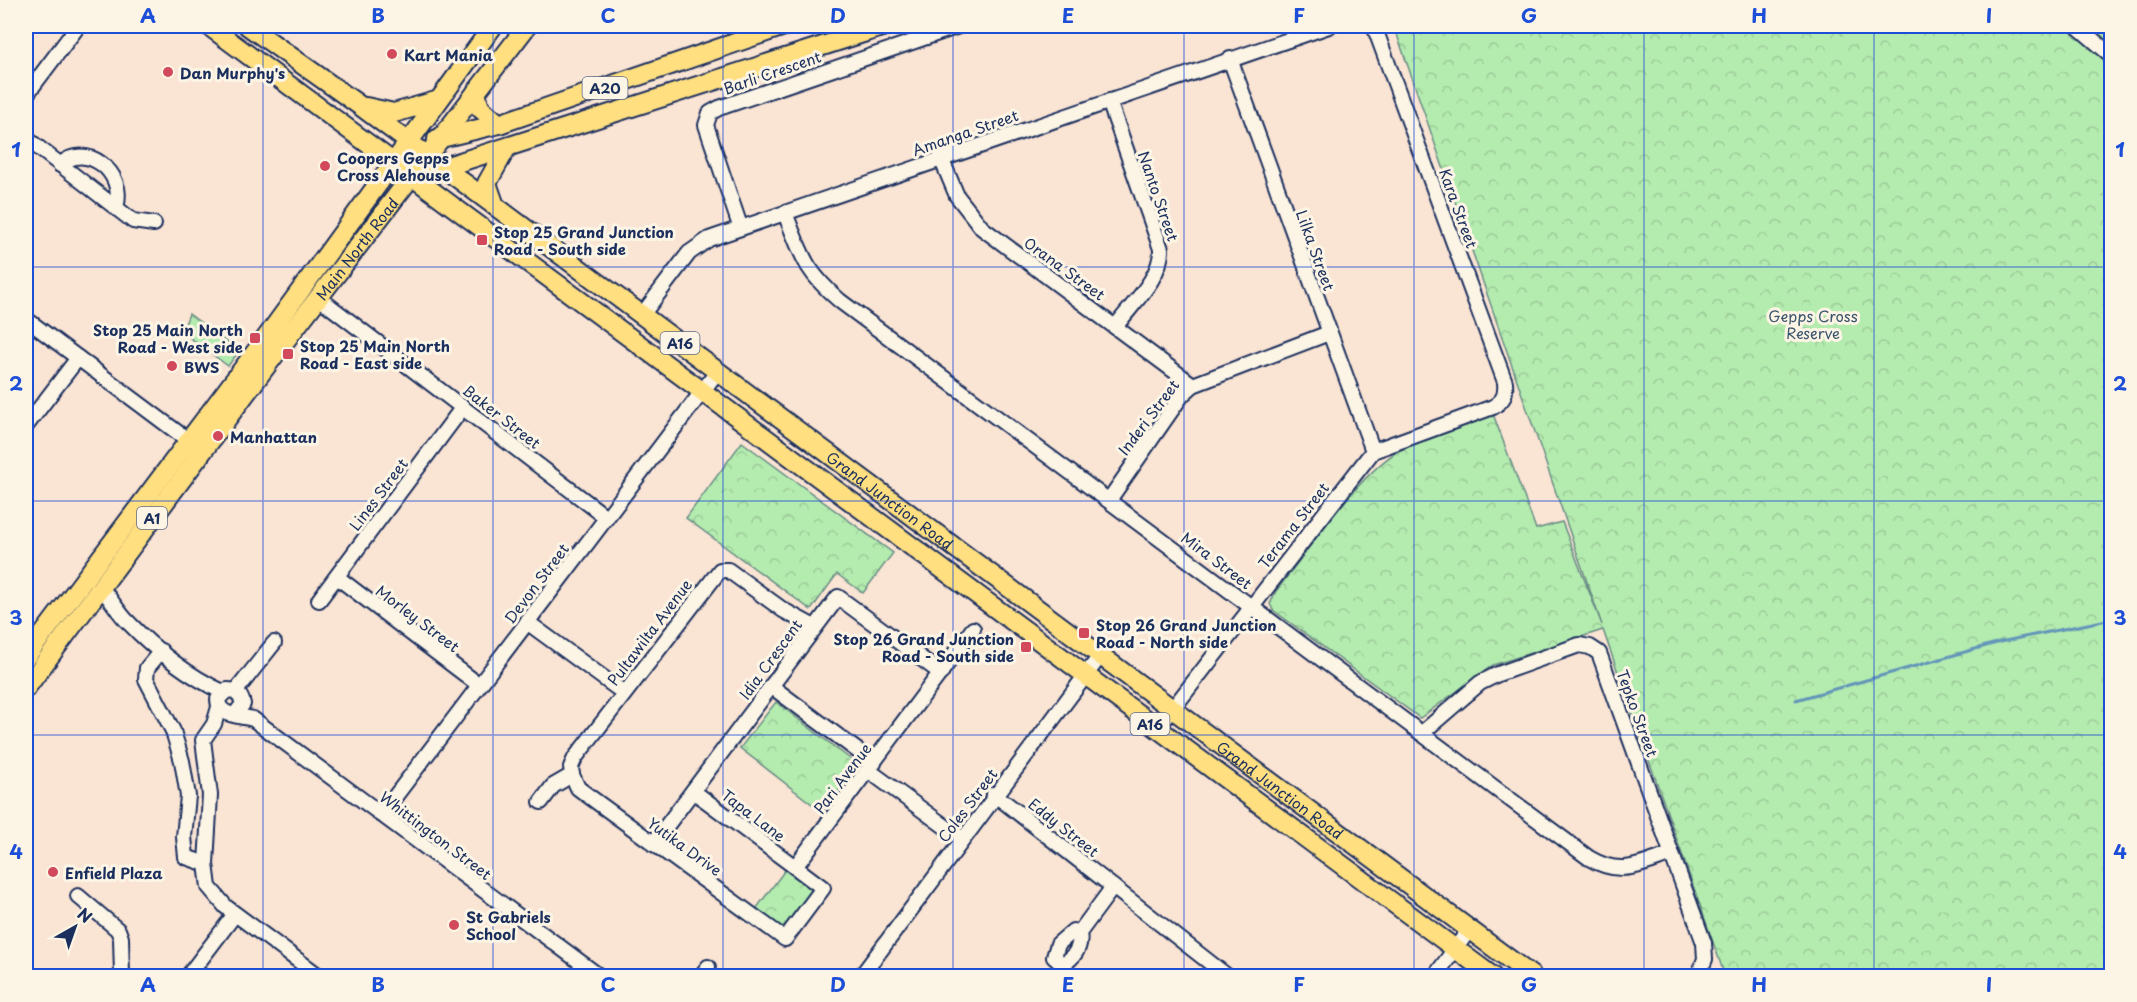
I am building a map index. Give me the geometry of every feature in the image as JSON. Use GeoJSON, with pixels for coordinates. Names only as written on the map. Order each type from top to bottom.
{"type":"FeatureCollection","features":[{"type":"Feature","properties":{"kind":"highway","name":"Grand Junction Road"},"geometry":{"type":"LineString","coordinates":[[208,26],[413,175],[1492,976]]}},
{"type":"Feature","properties":{"kind":"highway","name":"Grand Junction Road"},"geometry":{"type":"LineString","coordinates":[[248,26],[409,142],[1532,976]]}},
{"type":"Feature","properties":{"kind":"highway","name":"A1"},"geometry":{"type":"LineString","coordinates":[[395,163],[436,101],[493,26]]}},
{"type":"Feature","properties":{"kind":"highway","name":"A1"},"geometry":{"type":"LineString","coordinates":[[413,175],[527,26]]}},
{"type":"Feature","properties":{"kind":"highway","name":"A20"},"geometry":{"type":"LineString","coordinates":[[409,142],[441,139],[499,124],[784,26]]}},
{"type":"Feature","properties":{"kind":"highway","name":"A20"},"geometry":{"type":"LineString","coordinates":[[413,175],[506,149],[710,80],[885,26]]}},
{"type":"Feature","properties":{"kind":"highway"},"geometry":{"type":"LineString","coordinates":[[701,55],[710,80]]}},
{"type":"Feature","properties":{"kind":"highway"},"geometry":{"type":"LineString","coordinates":[[476,92],[480,108],[499,124]]}},
{"type":"Feature","properties":{"kind":"highway"},"geometry":{"type":"LineString","coordinates":[[358,105],[377,111],[394,112],[436,101]]}},
{"type":"Feature","properties":{"kind":"highway"},"geometry":{"type":"LineString","coordinates":[[495,206],[487,183],[506,149]]}},
{"type":"Feature","properties":{"kind":"highway","name":"Main North Road"},"geometry":{"type":"LineString","coordinates":[[26,657],[93,581],[196,446],[395,163]]}},
{"type":"Feature","properties":{"kind":"highway","name":"Main North Road"},"geometry":{"type":"LineString","coordinates":[[196,446],[319,298],[413,175]]}},
{"type":"Feature","properties":{"kind":"highway"},"geometry":{"type":"LineString","coordinates":[[614,325],[642,315],[642,346]]}},
{"type":"Feature","properties":{"kind":"highway","name":"Main North Road"},"geometry":{"type":"LineString","coordinates":[[26,688],[93,581]]}},
{"type":"Feature","properties":{"kind":"street"},"geometry":{"type":"LineString","coordinates":[[28,88],[78,26]]}},
{"type":"Feature","properties":{"kind":"street","name":"Barli Crescent"},"geometry":{"type":"LineString","coordinates":[[740,226],[706,124],[710,113],[959,26]]}},
{"type":"Feature","properties":{"kind":"street","name":"Amanga Street"},"geometry":{"type":"LineString","coordinates":[[642,315],[689,253],[709,239],[740,226],[785,213],[1230,59],[1288,32],[1329,26]]}},
{"type":"Feature","properties":{"kind":"street","name":"Kara Street"},"geometry":{"type":"LineString","coordinates":[[1373,451],[1501,402],[1506,394],[1505,382],[1374,26]]}},
{"type":"Feature","properties":{"kind":"street"},"geometry":{"type":"LineString","coordinates":[[2077,26],[2112,56]]}},
{"type":"Feature","properties":{"kind":"street","name":"Lilka Street"},"geometry":{"type":"LineString","coordinates":[[1230,59],[1373,451]]}},
{"type":"Feature","properties":{"kind":"street","name":"Nanto Street"},"geometry":{"type":"LineString","coordinates":[[1109,101],[1161,249],[1162,261],[1154,276],[1116,326]]}},
{"type":"Feature","properties":{"kind":"street"},"geometry":{"type":"LineString","coordinates":[[26,138],[134,221],[153,224]]}},
{"type":"Feature","properties":{"kind":"street"},"geometry":{"type":"LineString","coordinates":[[60,165],[68,158],[79,156],[100,164],[117,182],[119,194],[116,207]]}},
{"type":"Feature","properties":{"kind":"street","name":"Orana Street"},"geometry":{"type":"LineString","coordinates":[[941,158],[957,196],[970,216],[982,228],[1193,385]]}},
{"type":"Feature","properties":{"kind":"street","name":"Mira Street"},"geometry":{"type":"LineString","coordinates":[[785,213],[804,262],[816,280],[840,301],[1605,867],[1623,870],[1672,854]]}},
{"type":"Feature","properties":{"kind":"street","name":"Baker Street"},"geometry":{"type":"LineString","coordinates":[[319,298],[606,517]]}},
{"type":"Feature","properties":{"kind":"street"},"geometry":{"type":"LineString","coordinates":[[26,319],[196,446]]}},
{"type":"Feature","properties":{"kind":"street","name":"Inderi Street"},"geometry":{"type":"LineString","coordinates":[[1109,500],[1182,395],[1193,385],[1329,333]]}},
{"type":"Feature","properties":{"kind":"street"},"geometry":{"type":"LineString","coordinates":[[26,426],[78,358]]}},
{"type":"Feature","properties":{"kind":"street","name":"Devon Street"},"geometry":{"type":"LineString","coordinates":[[381,814],[717,372]]}},
{"type":"Feature","properties":{"kind":"street","name":"Lines Street"},"geometry":{"type":"LineString","coordinates":[[320,600],[464,407]]}},
{"type":"Feature","properties":{"kind":"street","name":"Terama Street"},"geometry":{"type":"LineString","coordinates":[[1157,729],[1373,451]]}},
{"type":"Feature","properties":{"kind":"street","name":"Pultawilta Avenue"},"geometry":{"type":"LineString","coordinates":[[572,775],[572,763],[720,570],[728,570],[783,609],[814,627]]}},
{"type":"Feature","properties":{"kind":"street","name":"Morley Street"},"geometry":{"type":"LineString","coordinates":[[337,577],[479,685]]}},
{"type":"Feature","properties":{"kind":"street"},"geometry":{"type":"LineString","coordinates":[[93,581],[128,622],[161,651],[229,703]]}},
{"type":"Feature","properties":{"kind":"street","name":"Idia Crescent"},"geometry":{"type":"LineString","coordinates":[[653,844],[838,597],[940,673]]}},
{"type":"Feature","properties":{"kind":"street"},"geometry":{"type":"LineString","coordinates":[[527,622],[624,693]]}},
{"type":"Feature","properties":{"kind":"street","name":"Pari Avenue"},"geometry":{"type":"LineString","coordinates":[[795,867],[974,629]]}},
{"type":"Feature","properties":{"kind":"street"},"geometry":{"type":"LineString","coordinates":[[274,643],[203,740],[210,795],[206,864],[209,887],[235,914],[319,976]]}},
{"type":"Feature","properties":{"kind":"street","name":"Tepko Street"},"geometry":{"type":"LineString","coordinates":[[1422,733],[1456,702],[1498,674],[1579,645],[1599,652],[1704,943],[1705,959],[1698,976]]}},
{"type":"Feature","properties":{"kind":"street"},"geometry":{"type":"LineString","coordinates":[[161,651],[147,668],[146,679],[173,731],[182,761],[188,796],[184,837],[186,857],[206,864]]}},
{"type":"Feature","properties":{"kind":"street","name":"Coles Street"},"geometry":{"type":"LineString","coordinates":[[863,976],[994,794],[1100,656]]}},
{"type":"Feature","properties":{"kind":"street"},"geometry":{"type":"LineString","coordinates":[[771,686],[962,838]]}},
{"type":"Feature","properties":{"kind":"street","name":"Whittington Street"},"geometry":{"type":"LineString","coordinates":[[229,703],[254,719],[599,976]]}},
{"type":"Feature","properties":{"kind":"street"},"geometry":{"type":"LineString","coordinates":[[541,802],[553,786],[572,775]]}},
{"type":"Feature","properties":{"kind":"street","name":"Yutika Drive"},"geometry":{"type":"LineString","coordinates":[[572,775],[578,788],[785,939],[823,888],[795,867]]}},
{"type":"Feature","properties":{"kind":"street","name":"Tapa Lane"},"geometry":{"type":"LineString","coordinates":[[693,791],[795,867]]}},
{"type":"Feature","properties":{"kind":"street","name":"Eddy Street"},"geometry":{"type":"LineString","coordinates":[[994,794],[1225,976]]}},
{"type":"Feature","properties":{"kind":"street"},"geometry":{"type":"LineString","coordinates":[[1079,933],[1113,886]]}},
{"type":"Feature","properties":{"kind":"street"},"geometry":{"type":"LineString","coordinates":[[78,896],[118,930],[121,938],[122,975],[120,976]]}},
{"type":"Feature","properties":{"kind":"street"},"geometry":{"type":"LineString","coordinates":[[188,976],[235,914]]}},
{"type":"Feature","properties":{"kind":"street"},"geometry":{"type":"LineString","coordinates":[[1435,976],[1469,930]]}},
{"type":"Feature","properties":{"kind":"green space","name":"Gepps Cross Reserve"},"geometry":{"type":"Polygon","coordinates":[[[1394,26],[2111,26],[2111,976],[1725,976],[1603,630],[1493,665],[1420,718],[1273,610],[1270,604],[1276,591],[1335,514],[1369,475],[1403,448],[1424,438],[1493,414],[1536,529],[1562,522],[1602,625],[1394,26]]]}},
{"type":"Feature","properties":{"kind":"green space"},"geometry":{"type":"Polygon","coordinates":[[[189,314],[239,351],[228,366],[182,332],[189,314]]]}},
{"type":"Feature","properties":{"kind":"green space"},"geometry":{"type":"Polygon","coordinates":[[[742,442],[893,553],[863,593],[837,574],[811,610],[686,518],[742,442]]]}},
{"type":"Feature","properties":{"kind":"green space"},"geometry":{"type":"Polygon","coordinates":[[[776,702],[858,765],[822,812],[740,748],[776,702]]]}},
{"type":"Feature","properties":{"kind":"green space"},"geometry":{"type":"Polygon","coordinates":[[[788,866],[819,889],[786,932],[756,909],[788,866]]]}},
{"type":"Feature","properties":{"kind":"waterway"},"geometry":{"type":"LineString","coordinates":[[1796,700],[2000,642],[2112,619]]}},
{"type":"Feature","properties":{"kind":"place","name":"Kart Mania"},"geometry":{"type":"Point","coordinates":[392,54]}},
{"type":"Feature","properties":{"kind":"place","name":"Dan Murphy's"},"geometry":{"type":"Point","coordinates":[168,72]}},
{"type":"Feature","properties":{"kind":"place","name":"Coopers Gepps Cross Alehouse"},"geometry":{"type":"Point","coordinates":[325,166]}},
{"type":"Feature","properties":{"kind":"place","name":"Stop 25 Grand Junction Road - South side"},"geometry":{"type":"Point","coordinates":[482,240]}},
{"type":"Feature","properties":{"kind":"place","name":"Stop 25 Main North Road - West side"},"geometry":{"type":"Point","coordinates":[255,338]}},
{"type":"Feature","properties":{"kind":"place","name":"Stop 25 Main North Road - East side"},"geometry":{"type":"Point","coordinates":[288,354]}},
{"type":"Feature","properties":{"kind":"place","name":"BWS"},"geometry":{"type":"Point","coordinates":[172,366]}},
{"type":"Feature","properties":{"kind":"place","name":"Manhattan"},"geometry":{"type":"Point","coordinates":[218,436]}},
{"type":"Feature","properties":{"kind":"place","name":"Stop 26 Grand Junction Road - North side"},"geometry":{"type":"Point","coordinates":[1084,633]}},
{"type":"Feature","properties":{"kind":"place","name":"Stop 26 Grand Junction Road - South side"},"geometry":{"type":"Point","coordinates":[1026,647]}},
{"type":"Feature","properties":{"kind":"place","name":"Enfield Plaza"},"geometry":{"type":"Point","coordinates":[53,872]}},
{"type":"Feature","properties":{"kind":"place","name":"St Gabriels School"},"geometry":{"type":"Point","coordinates":[454,925]}}]}
